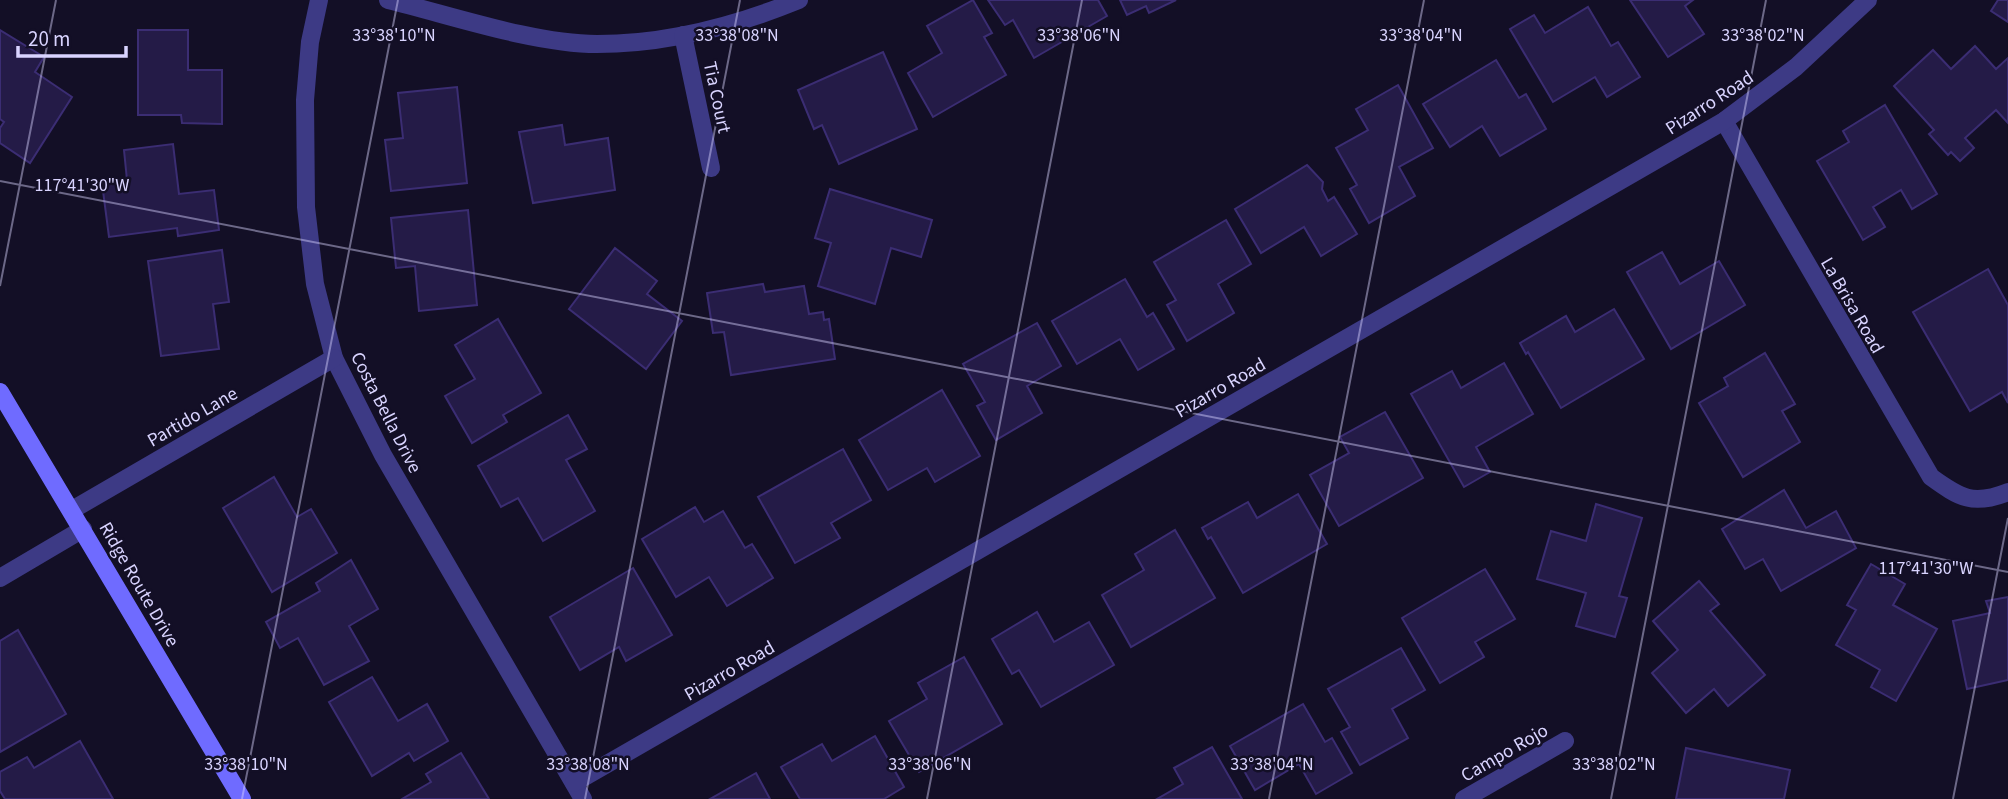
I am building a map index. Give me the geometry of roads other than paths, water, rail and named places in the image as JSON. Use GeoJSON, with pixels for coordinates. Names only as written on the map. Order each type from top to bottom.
{"type":"FeatureCollection","features":[{"type":"Feature","properties":{"kind":"main road","name":"Ridge Route Drive"},"geometry":{"type":"LineString","coordinates":[[0,392],[242,799]]}},
{"type":"Feature","properties":{"kind":"street","name":"Costa Bella Drive"},"geometry":{"type":"LineString","coordinates":[[319,0],[310,42],[305,100],[306,207],[316,284],[334,358],[383,455],[583,799]]}},
{"type":"Feature","properties":{"kind":"street"},"geometry":{"type":"LineString","coordinates":[[388,0],[540,37],[596,44],[683,35],[746,21],[799,0]]}},
{"type":"Feature","properties":{"kind":"street","name":"Pizarro Road"},"geometry":{"type":"LineString","coordinates":[[574,783],[1724,121],[1796,67],[1868,0]]}},
{"type":"Feature","properties":{"kind":"street","name":"Tia Court"},"geometry":{"type":"LineString","coordinates":[[683,35],[711,168]]}},
{"type":"Feature","properties":{"kind":"street","name":"La Brisa Road"},"geometry":{"type":"LineString","coordinates":[[1724,121],[1901,430],[1931,477],[1960,498],[1990,499],[2008,492]]}},
{"type":"Feature","properties":{"kind":"street","name":"Partido Lane"},"geometry":{"type":"LineString","coordinates":[[72,510],[334,358]]}},
{"type":"Feature","properties":{"kind":"street"},"geometry":{"type":"LineString","coordinates":[[0,578],[82,529]]}},
{"type":"Feature","properties":{"kind":"street","name":"Campo Rojo"},"geometry":{"type":"LineString","coordinates":[[1464,799],[1565,741]]}}]}
